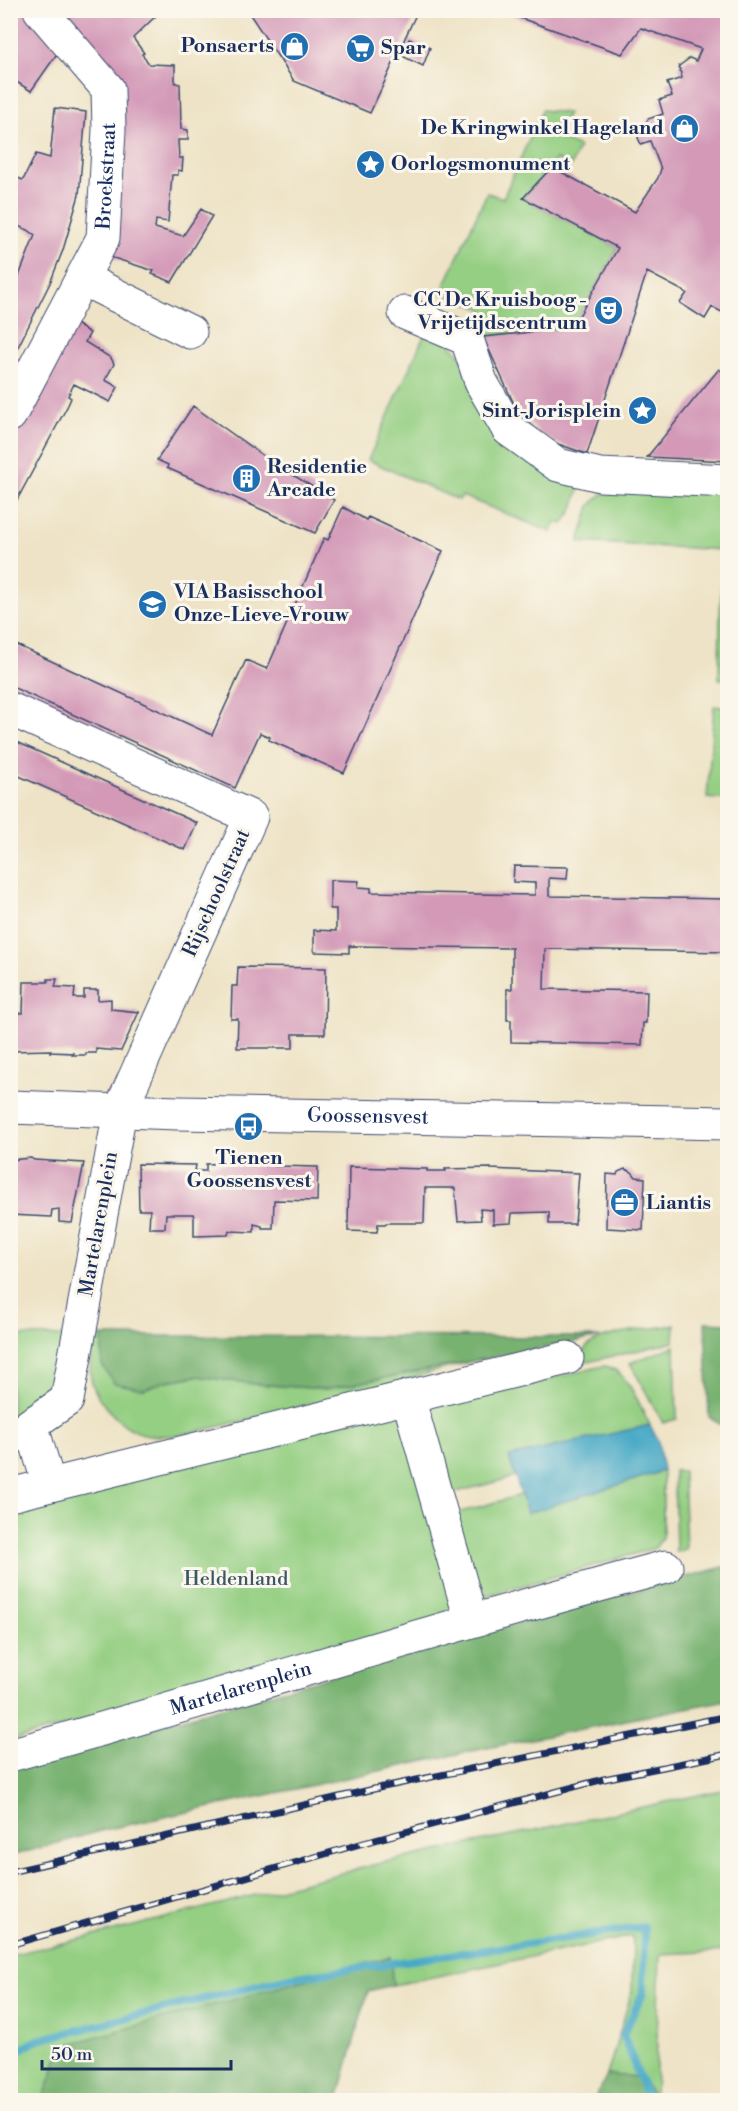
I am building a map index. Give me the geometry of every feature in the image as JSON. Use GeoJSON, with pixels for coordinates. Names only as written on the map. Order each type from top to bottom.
{"type":"FeatureCollection","features":[{"type":"Feature","properties":{"kind":"street","name":"Broekstraat"},"geometry":{"type":"LineString","coordinates":[[10,415],[103,238],[109,130],[108,89],[40,10]]}},
{"type":"Feature","properties":{"kind":"street"},"geometry":{"type":"LineString","coordinates":[[82,279],[190,332]]}},
{"type":"Feature","properties":{"kind":"street"},"geometry":{"type":"LineString","coordinates":[[405,313],[467,339],[481,382],[508,429],[558,465],[600,475],[728,481]]}},
{"type":"Feature","properties":{"kind":"street","name":"Rijschoolstraat"},"geometry":{"type":"LineString","coordinates":[[10,710],[251,817],[120,1111]]}},
{"type":"Feature","properties":{"kind":"street","name":"Goossensvest"},"geometry":{"type":"LineString","coordinates":[[10,1107],[728,1123]]}},
{"type":"Feature","properties":{"kind":"street","name":"Martelarenplein"},"geometry":{"type":"LineString","coordinates":[[49,1485],[21,1432],[67,1400],[120,1111]]}},
{"type":"Feature","properties":{"kind":"street"},"geometry":{"type":"LineString","coordinates":[[10,1495],[567,1358]]}},
{"type":"Feature","properties":{"kind":"street"},"geometry":{"type":"LineString","coordinates":[[408,1397],[471,1620]]}},
{"type":"Feature","properties":{"kind":"street","name":"Martelarenplein"},"geometry":{"type":"LineString","coordinates":[[10,1755],[158,1714],[471,1620],[666,1567]]}},
{"type":"Feature","properties":{"kind":"green space"},"geometry":{"type":"Polygon","coordinates":[[[542,110],[568,113],[556,136],[579,147],[571,166],[556,159],[523,198],[618,248],[572,328],[483,337],[476,323],[485,310],[441,293],[487,193],[503,198],[542,110]]]}},
{"type":"Feature","properties":{"kind":"green space"},"geometry":{"type":"Polygon","coordinates":[[[427,329],[449,343],[581,482],[573,509],[563,524],[556,522],[551,532],[462,496],[459,500],[451,497],[368,460],[427,329]]]}},
{"type":"Feature","properties":{"kind":"green space"},"geometry":{"type":"Polygon","coordinates":[[[613,483],[727,491],[727,679],[719,679],[724,550],[579,542],[590,506],[613,483]]]}},
{"type":"Feature","properties":{"kind":"green space"},"geometry":{"type":"Polygon","coordinates":[[[714,706],[727,708],[727,800],[707,798],[714,706]]]}},
{"type":"Feature","properties":{"kind":"green space"},"geometry":{"type":"Polygon","coordinates":[[[705,1322],[727,1323],[727,1429],[709,1417],[705,1322]]]}},
{"type":"Feature","properties":{"kind":"green space"},"geometry":{"type":"Polygon","coordinates":[[[675,1325],[674,1342],[583,1363],[585,1349],[600,1339],[626,1332],[675,1325]]]}},
{"type":"Feature","properties":{"kind":"green space"},"geometry":{"type":"Polygon","coordinates":[[[11,1336],[67,1336],[54,1373],[42,1393],[11,1417],[11,1336]]]}},
{"type":"Feature","properties":{"kind":"green space"},"geometry":{"type":"Polygon","coordinates":[[[92,1336],[102,1336],[102,1365],[144,1389],[166,1381],[197,1376],[255,1384],[326,1389],[473,1361],[203,1430],[179,1435],[156,1436],[131,1429],[113,1415],[98,1396],[90,1370],[92,1336]]]}},
{"type":"Feature","properties":{"kind":"green space"},"geometry":{"type":"Polygon","coordinates":[[[102,1336],[600,1337],[326,1389],[255,1384],[197,1376],[166,1381],[144,1389],[114,1383],[102,1365],[102,1336]]]}},
{"type":"Feature","properties":{"kind":"green space"},"geometry":{"type":"Polygon","coordinates":[[[675,1346],[677,1419],[663,1423],[630,1363],[675,1346]]]}},
{"type":"Feature","properties":{"kind":"green space"},"geometry":{"type":"Polygon","coordinates":[[[603,1366],[619,1373],[625,1380],[650,1425],[509,1457],[515,1477],[445,1495],[420,1410],[603,1366]]]}},
{"type":"Feature","properties":{"kind":"green space","name":"Heldenland"},"geometry":{"type":"Polygon","coordinates":[[[400,1409],[456,1615],[11,1741],[10,1502],[400,1409]]]}},
{"type":"Feature","properties":{"kind":"green space"},"geometry":{"type":"Polygon","coordinates":[[[663,1471],[663,1533],[655,1548],[475,1599],[450,1515],[521,1495],[527,1513],[663,1471]]]}},
{"type":"Feature","properties":{"kind":"green space"},"geometry":{"type":"Polygon","coordinates":[[[674,1471],[683,1471],[686,1549],[676,1552],[674,1471]]]}},
{"type":"Feature","properties":{"kind":"green space"},"geometry":{"type":"Polygon","coordinates":[[[727,1566],[727,1700],[477,1750],[104,1830],[11,1856],[11,1767],[727,1566]]]}},
{"type":"Feature","properties":{"kind":"green space"},"geometry":{"type":"Polygon","coordinates":[[[727,1789],[727,1951],[660,1954],[655,2097],[639,2077],[607,2075],[632,1991],[633,1936],[393,1985],[389,1958],[63,2046],[43,2100],[11,2100],[10,1955],[381,1863],[727,1789]]]}},
{"type":"Feature","properties":{"kind":"green space"},"geometry":{"type":"Polygon","coordinates":[[[390,1957],[393,1985],[368,1991],[338,2099],[43,2100],[62,2046],[390,1957]]]}},
{"type":"Feature","properties":{"kind":"green space"},"geometry":{"type":"Polygon","coordinates":[[[607,2075],[639,2077],[655,2100],[594,2100],[607,2075]]]}},
{"type":"Feature","properties":{"kind":"water"},"geometry":{"type":"Polygon","coordinates":[[[650,1425],[658,1441],[663,1471],[527,1513],[509,1457],[650,1425]]]}},
{"type":"Feature","properties":{"kind":"building"},"geometry":{"type":"Polygon","coordinates":[[[10,10],[23,10],[59,51],[31,91],[10,78],[10,10]]]}},
{"type":"Feature","properties":{"kind":"building"},"geometry":{"type":"Polygon","coordinates":[[[57,10],[162,10],[133,38],[149,64],[175,65],[175,83],[180,84],[181,129],[188,130],[188,140],[178,140],[179,158],[183,158],[182,171],[178,170],[178,175],[172,175],[168,222],[156,220],[155,228],[183,236],[201,209],[212,216],[172,282],[152,274],[154,271],[107,256],[87,46],[57,10]]]}},
{"type":"Feature","properties":{"kind":"building","name":"Spar"},"geometry":{"type":"Polygon","coordinates":[[[247,10],[418,10],[370,113],[294,81],[247,10]]]}},
{"type":"Feature","properties":{"kind":"building","name":"CC De Kruisboog - Vrijetijdscentrum"},"geometry":{"type":"Polygon","coordinates":[[[504,10],[728,10],[728,315],[712,307],[705,319],[680,303],[687,293],[647,272],[587,454],[558,444],[541,434],[528,422],[515,406],[483,337],[572,328],[618,248],[523,198],[552,167],[635,212],[658,178],[661,169],[650,141],[641,144],[638,138],[648,119],[663,114],[659,100],[672,96],[667,83],[682,78],[679,66],[690,58],[696,61],[701,49],[641,28],[622,54],[503,12],[504,10]]]}},
{"type":"Feature","properties":{"kind":"building"},"geometry":{"type":"Polygon","coordinates":[[[409,39],[430,48],[423,66],[402,56],[409,39]]]}},
{"type":"Feature","properties":{"kind":"building"},"geometry":{"type":"Polygon","coordinates":[[[55,108],[86,112],[79,195],[63,250],[50,283],[10,363],[10,299],[35,235],[10,223],[10,175],[23,180],[36,154],[50,158],[55,108]]]}},
{"type":"Feature","properties":{"kind":"building"},"geometry":{"type":"Polygon","coordinates":[[[71,321],[90,333],[85,342],[111,358],[114,364],[105,380],[118,387],[110,402],[74,384],[68,396],[71,398],[68,405],[10,513],[10,431],[71,321]]]}},
{"type":"Feature","properties":{"kind":"building"},"geometry":{"type":"Polygon","coordinates":[[[719,369],[728,376],[728,461],[647,457],[719,369]]]}},
{"type":"Feature","properties":{"kind":"building","name":"Residentie Arcade"},"geometry":{"type":"Polygon","coordinates":[[[193,406],[272,462],[334,500],[315,533],[167,468],[168,465],[157,460],[193,406]]]}},
{"type":"Feature","properties":{"kind":"building"},"geometry":{"type":"Polygon","coordinates":[[[343,507],[366,520],[368,517],[443,551],[344,773],[269,740],[270,737],[260,733],[235,788],[10,686],[10,642],[212,735],[246,660],[267,669],[324,538],[328,540],[343,507]]]}},
{"type":"Feature","properties":{"kind":"building"},"geometry":{"type":"Polygon","coordinates":[[[10,739],[197,823],[185,850],[10,772],[10,739]]]}},
{"type":"Feature","properties":{"kind":"building"},"geometry":{"type":"Polygon","coordinates":[[[514,866],[568,867],[567,879],[549,878],[549,896],[728,899],[728,952],[545,949],[544,989],[647,991],[646,1023],[643,1023],[642,1045],[511,1042],[511,1020],[507,1020],[507,989],[512,989],[512,948],[349,946],[349,953],[314,952],[314,930],[336,931],[336,909],[330,909],[330,880],[359,881],[358,887],[371,888],[371,892],[535,895],[535,883],[513,882],[514,866]]]}},
{"type":"Feature","properties":{"kind":"building"},"geometry":{"type":"Polygon","coordinates":[[[238,967],[326,968],[325,1034],[293,1034],[293,1048],[237,1048],[238,1019],[231,1019],[232,986],[237,986],[238,967]]]}},
{"type":"Feature","properties":{"kind":"building"},"geometry":{"type":"Polygon","coordinates":[[[48,979],[57,979],[55,987],[75,988],[74,998],[84,998],[84,990],[98,990],[98,1000],[111,999],[111,1009],[139,1012],[121,1051],[96,1049],[96,1053],[72,1055],[73,1053],[50,1052],[51,1050],[10,1051],[10,1013],[23,1013],[24,982],[48,982],[48,979]]]}},
{"type":"Feature","properties":{"kind":"building"},"geometry":{"type":"Polygon","coordinates":[[[31,1158],[84,1163],[72,1223],[59,1222],[59,1209],[52,1210],[51,1217],[10,1215],[10,1160],[31,1158]]]}},
{"type":"Feature","properties":{"kind":"building"},"geometry":{"type":"Polygon","coordinates":[[[261,1160],[275,1166],[318,1167],[317,1201],[274,1200],[273,1228],[262,1228],[254,1224],[254,1232],[229,1231],[228,1235],[194,1236],[194,1214],[166,1214],[165,1228],[149,1228],[150,1210],[139,1210],[138,1164],[196,1165],[195,1171],[206,1171],[206,1164],[231,1163],[254,1166],[261,1160]]]}},
{"type":"Feature","properties":{"kind":"building"},"geometry":{"type":"Polygon","coordinates":[[[349,1167],[427,1169],[427,1171],[491,1168],[579,1173],[575,1224],[549,1224],[549,1212],[512,1213],[511,1223],[493,1224],[493,1210],[480,1209],[481,1220],[458,1221],[455,1188],[425,1188],[424,1223],[378,1224],[377,1232],[348,1231],[349,1167]]]}},
{"type":"Feature","properties":{"kind":"building","name":"Liantis"},"geometry":{"type":"Polygon","coordinates":[[[625,1169],[636,1177],[645,1178],[643,1230],[606,1228],[607,1174],[617,1175],[625,1169]]]}},
{"type":"Feature","properties":{"kind":"waterway"},"geometry":{"type":"LineString","coordinates":[[10,2055],[38,2040],[289,1978],[644,1927],[643,1993],[623,2035],[648,2100]]}},
{"type":"Feature","properties":{"kind":"railway"},"geometry":{"type":"LineString","coordinates":[[10,1872],[383,1787],[728,1716]]}},
{"type":"Feature","properties":{"kind":"railway"},"geometry":{"type":"LineString","coordinates":[[10,1945],[360,1844],[604,1779],[728,1754]]}},
{"type":"Feature","properties":{"kind":"place","name":"Ponsaerts"},"geometry":{"type":"Point","coordinates":[295,46]}},
{"type":"Feature","properties":{"kind":"place","name":"Spar"},"geometry":{"type":"Point","coordinates":[360,48]}},
{"type":"Feature","properties":{"kind":"place","name":"De Kringwinkel Hageland"},"geometry":{"type":"Point","coordinates":[685,128]}},
{"type":"Feature","properties":{"kind":"place","name":"Oorlogsmonument"},"geometry":{"type":"Point","coordinates":[370,164]}},
{"type":"Feature","properties":{"kind":"place","name":"CC De Kruisboog - Vrijetijdscentrum"},"geometry":{"type":"Point","coordinates":[608,311]}},
{"type":"Feature","properties":{"kind":"place","name":"Sint-Jorisplein"},"geometry":{"type":"Point","coordinates":[642,411]}},
{"type":"Feature","properties":{"kind":"place","name":"Residentie Arcade"},"geometry":{"type":"Point","coordinates":[246,479]}},
{"type":"Feature","properties":{"kind":"place","name":"VIA Basisschool Onze-Lieve-Vrouw"},"geometry":{"type":"Point","coordinates":[153,604]}},
{"type":"Feature","properties":{"kind":"place","name":"Tienen Goossensvest"},"geometry":{"type":"Point","coordinates":[249,1127]}},
{"type":"Feature","properties":{"kind":"place","name":"Liantis"},"geometry":{"type":"Point","coordinates":[625,1203]}}]}
